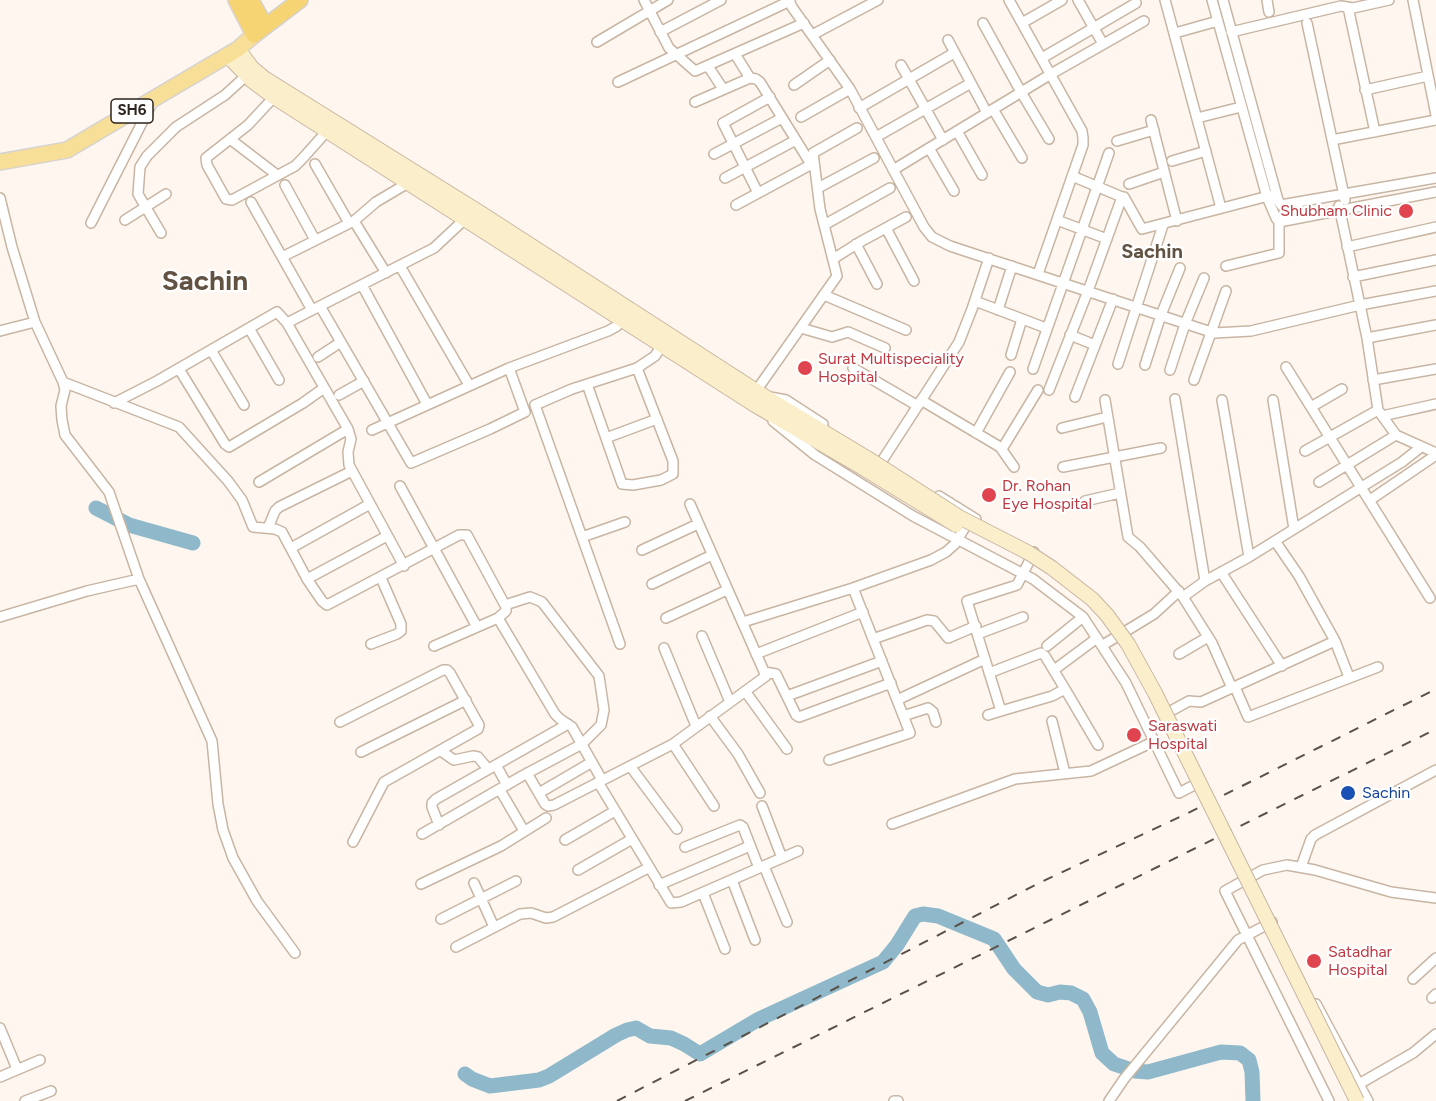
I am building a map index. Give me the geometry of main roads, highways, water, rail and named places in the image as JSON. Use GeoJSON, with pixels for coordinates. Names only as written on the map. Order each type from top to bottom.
{"type":"FeatureCollection","features":[{"type":"Feature","properties":{"kind":"highway"},"geometry":{"type":"LineString","coordinates":[[236,0],[259,31]]}},
{"type":"Feature","properties":{"kind":"highway"},"geometry":{"type":"LineString","coordinates":[[251,0],[259,31]]}},
{"type":"Feature","properties":{"kind":"highway"},"geometry":{"type":"LineString","coordinates":[[259,31],[300,0]]}},
{"type":"Feature","properties":{"kind":"main road","name":"SH6"},"geometry":{"type":"LineString","coordinates":[[0,162],[67,150],[232,52],[259,31]]}},
{"type":"Feature","properties":{"kind":"main road"},"geometry":{"type":"LineString","coordinates":[[232,52],[247,75],[274,97],[408,183],[469,216]]}},
{"type":"Feature","properties":{"kind":"main road"},"geometry":{"type":"LineString","coordinates":[[232,52],[264,78],[469,216],[798,423],[959,517],[1029,553],[1086,594],[1107,615],[1128,644],[1155,693],[1358,1101]]}},
{"type":"Feature","properties":{"kind":"main road"},"geometry":{"type":"LineString","coordinates":[[539,259],[622,319],[640,323],[662,345],[757,397]]}},
{"type":"Feature","properties":{"kind":"main road"},"geometry":{"type":"LineString","coordinates":[[865,463],[949,521],[1059,580],[1092,609],[1110,630],[1140,681],[1347,1101]]}},
{"type":"Feature","properties":{"kind":"waterway"},"geometry":{"type":"LineString","coordinates":[[96,508],[129,525],[193,543]]}},
{"type":"Feature","properties":{"kind":"waterway"},"geometry":{"type":"LineString","coordinates":[[465,1074],[490,1086],[539,1080],[616,1035],[636,1028],[650,1036],[671,1038],[700,1054],[759,1019],[883,962],[915,916],[923,914],[938,916],[994,939],[1014,969],[1037,992],[1048,995],[1060,992],[1071,993],[1083,999],[1090,1012],[1102,1053],[1114,1064],[1135,1071],[1148,1072],[1221,1052],[1240,1053],[1249,1060],[1252,1072],[1253,1101]]}},
{"type":"Feature","properties":{"kind":"railway"},"geometry":{"type":"LineString","coordinates":[[617,1101],[1039,883],[1186,814],[1436,689]]}},
{"type":"Feature","properties":{"kind":"railway"},"geometry":{"type":"LineString","coordinates":[[685,1101],[1436,729]]}},
{"type":"Feature","properties":{"kind":"place","name":"Shubham Clinic"},"geometry":{"type":"Point","coordinates":[1406,211]}},
{"type":"Feature","properties":{"kind":"place","name":"Surat Multispeciality Hospital"},"geometry":{"type":"Point","coordinates":[805,368]}},
{"type":"Feature","properties":{"kind":"place","name":"Dr. Rohan Eye Hospital"},"geometry":{"type":"Point","coordinates":[989,495]}},
{"type":"Feature","properties":{"kind":"place","name":"Saraswati Hospital"},"geometry":{"type":"Point","coordinates":[1134,735]}},
{"type":"Feature","properties":{"kind":"place","name":"Sachin"},"geometry":{"type":"Point","coordinates":[1348,793]}},
{"type":"Feature","properties":{"kind":"place","name":"Satadhar Hospital"},"geometry":{"type":"Point","coordinates":[1314,961]}},
{"type":"Feature","properties":{"kind":"district","name":"Sachin"},"geometry":{"type":"Point","coordinates":[1152,252]}},
{"type":"Feature","properties":{"kind":"district","name":"Sachin"},"geometry":{"type":"Point","coordinates":[205,282]}}]}
